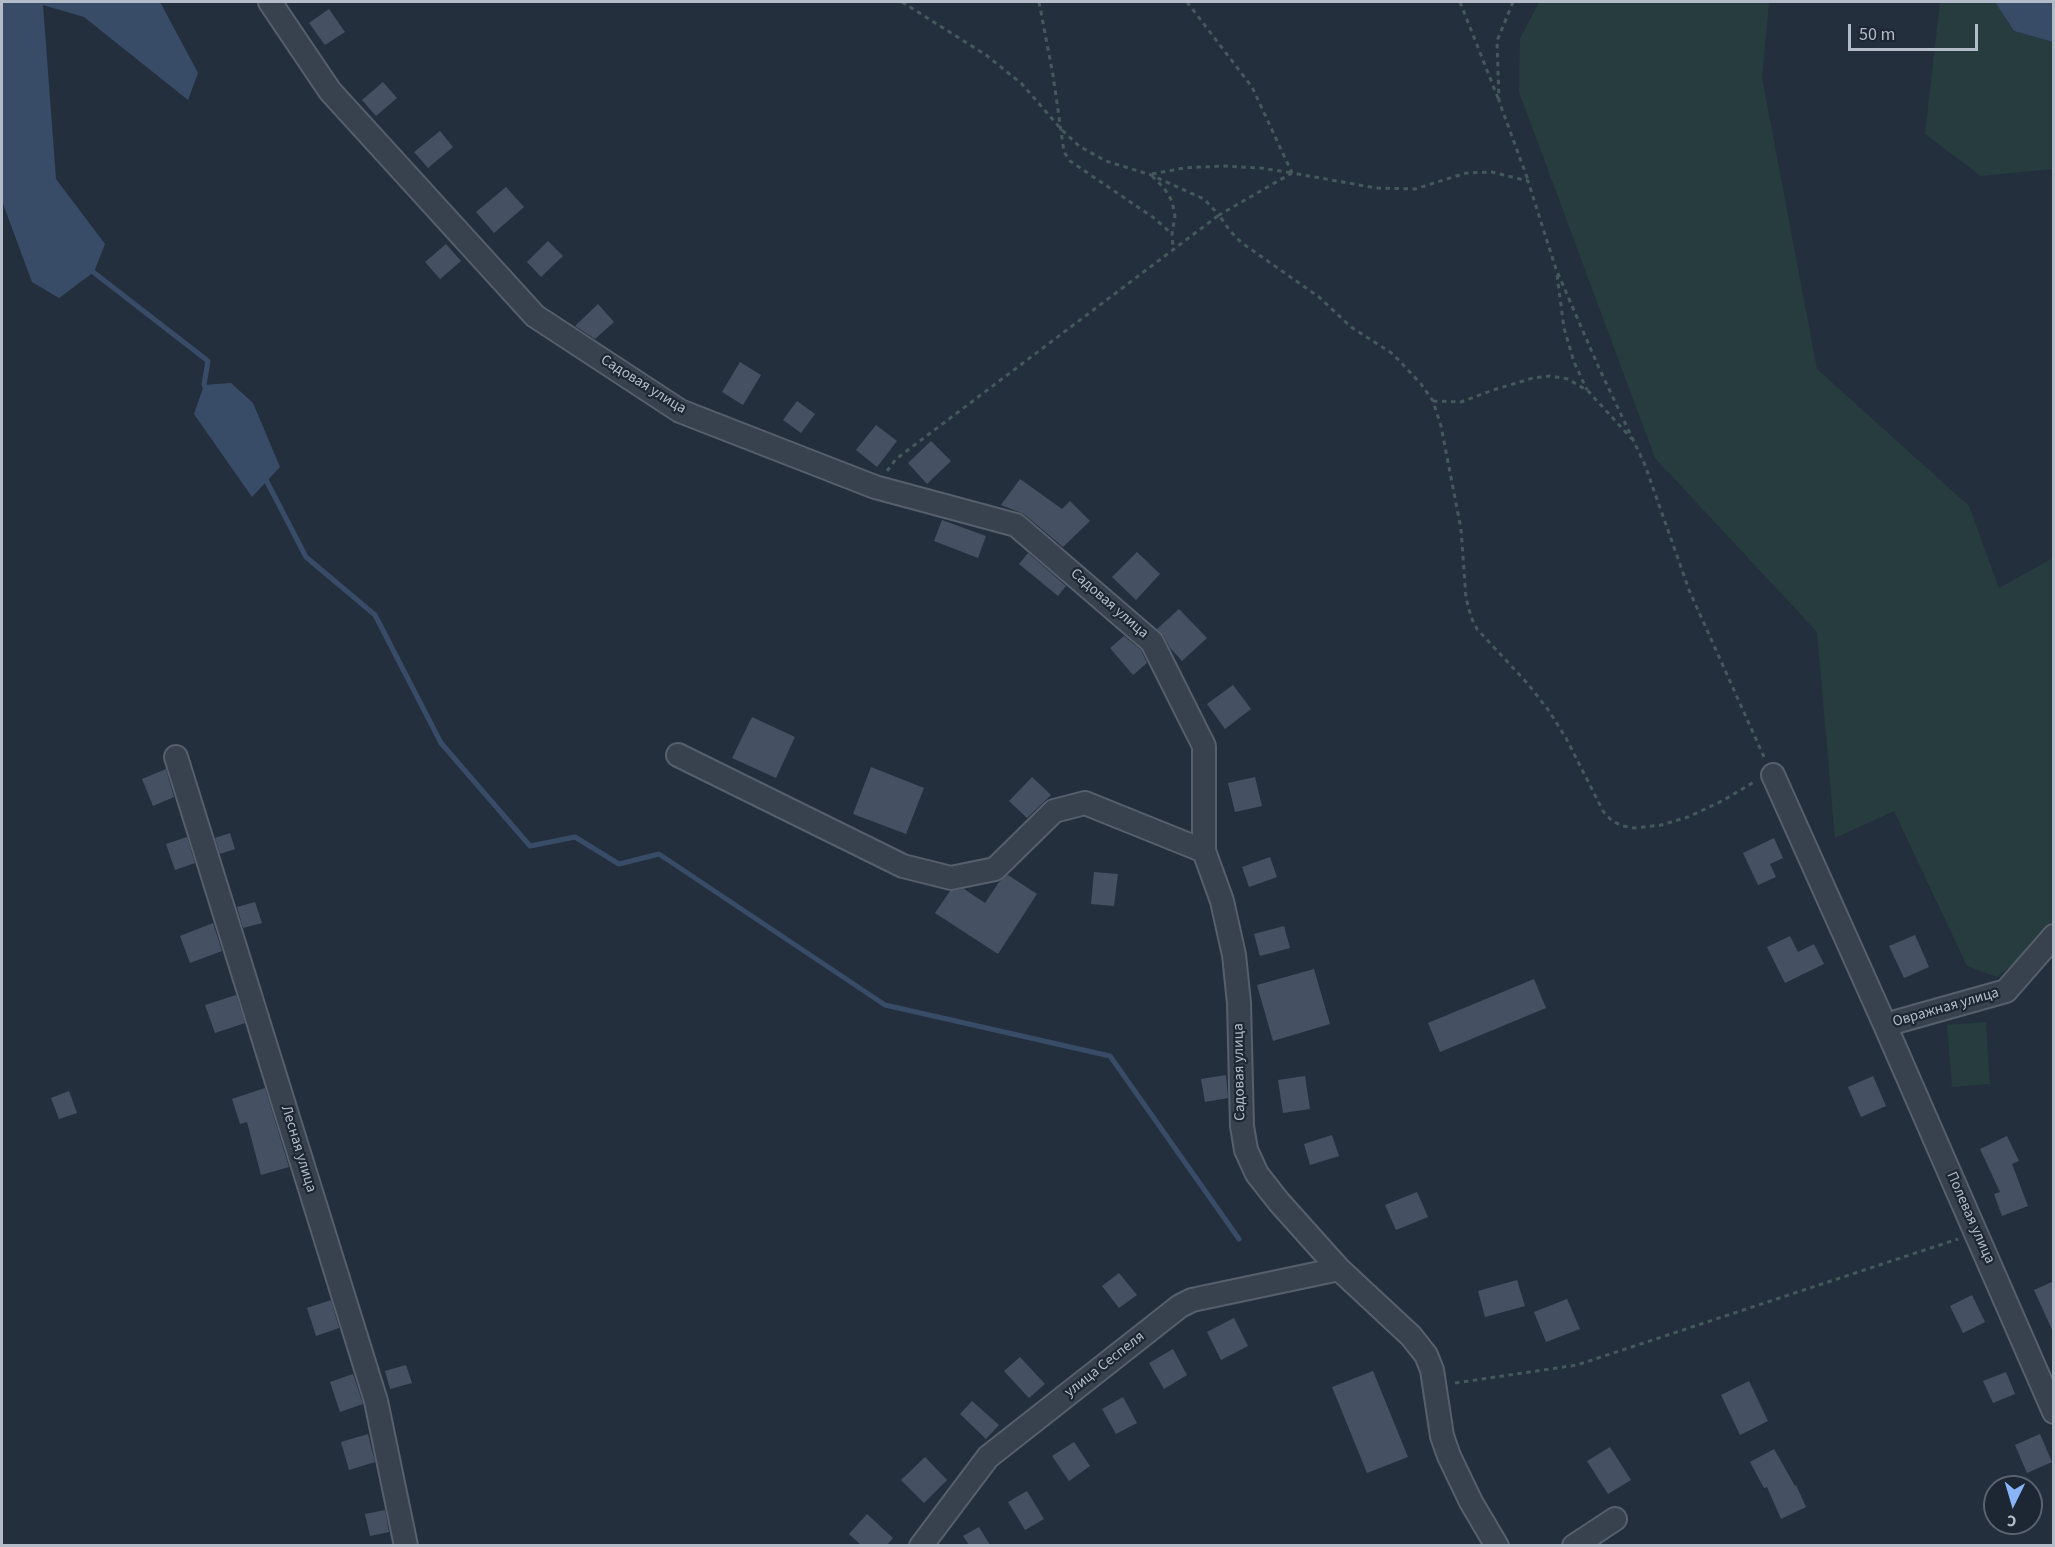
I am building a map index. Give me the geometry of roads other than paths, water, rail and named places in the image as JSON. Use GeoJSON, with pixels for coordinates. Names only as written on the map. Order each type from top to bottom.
{"type":"FeatureCollection","features":[{"type":"Feature","properties":{"kind":"street","name":"Садовая улица"},"geometry":{"type":"LineString","coordinates":[[270,2],[330,91],[535,316],[680,411],[875,487],[1016,525],[1152,642],[1204,746],[1204,850],[1222,901],[1233,955],[1239,1003],[1242,1126],[1246,1150],[1257,1174],[1279,1202],[1339,1269],[1411,1336],[1426,1355],[1432,1370],[1442,1436],[1449,1456],[1471,1502],[1497,1545]]}},
{"type":"Feature","properties":{"kind":"street"},"geometry":{"type":"LineString","coordinates":[[678,755],[903,866],[951,878],[995,869],[1054,811],[1085,803],[1204,850]]}},
{"type":"Feature","properties":{"kind":"street","name":"Лесная улица"},"geometry":{"type":"LineString","coordinates":[[176,757],[376,1401],[406,1545]]}},
{"type":"Feature","properties":{"kind":"street","name":"Полевая улица"},"geometry":{"type":"LineString","coordinates":[[1773,775],[2054,1412]]}},
{"type":"Feature","properties":{"kind":"street","name":"Овражная улица"},"geometry":{"type":"LineString","coordinates":[[1885,1025],[2006,991],[2054,936]]}},
{"type":"Feature","properties":{"kind":"street","name":"улица Сеспеля"},"geometry":{"type":"LineString","coordinates":[[921,1545],[988,1457],[1180,1306],[1192,1300],[1339,1269]]}},
{"type":"Feature","properties":{"kind":"street"},"geometry":{"type":"LineString","coordinates":[[1574,1545],[1615,1519]]}},
{"type":"Feature","properties":{"kind":"water"},"geometry":{"type":"Polygon","coordinates":[[[2,2],[160,2],[198,73],[188,100],[84,17],[43,5],[56,179],[105,244],[94,272],[59,298],[32,282],[2,201],[2,2]]]}},
{"type":"Feature","properties":{"kind":"water"},"geometry":{"type":"Polygon","coordinates":[[[1995,2],[2053,2],[2053,42],[2014,31],[1995,2]]]}},
{"type":"Feature","properties":{"kind":"water"},"geometry":{"type":"Polygon","coordinates":[[[231,383],[253,403],[280,467],[252,497],[194,414],[204,385],[231,383]]]}},
{"type":"Feature","properties":{"kind":"waterway"},"geometry":{"type":"LineString","coordinates":[[88,268],[208,361],[204,385],[207,391]]}},
{"type":"Feature","properties":{"kind":"waterway"},"geometry":{"type":"LineString","coordinates":[[264,476],[306,557],[375,615],[441,743],[530,846],[575,837],[619,864],[659,854],[885,1005],[1110,1056],[1239,1239]]}}]}
